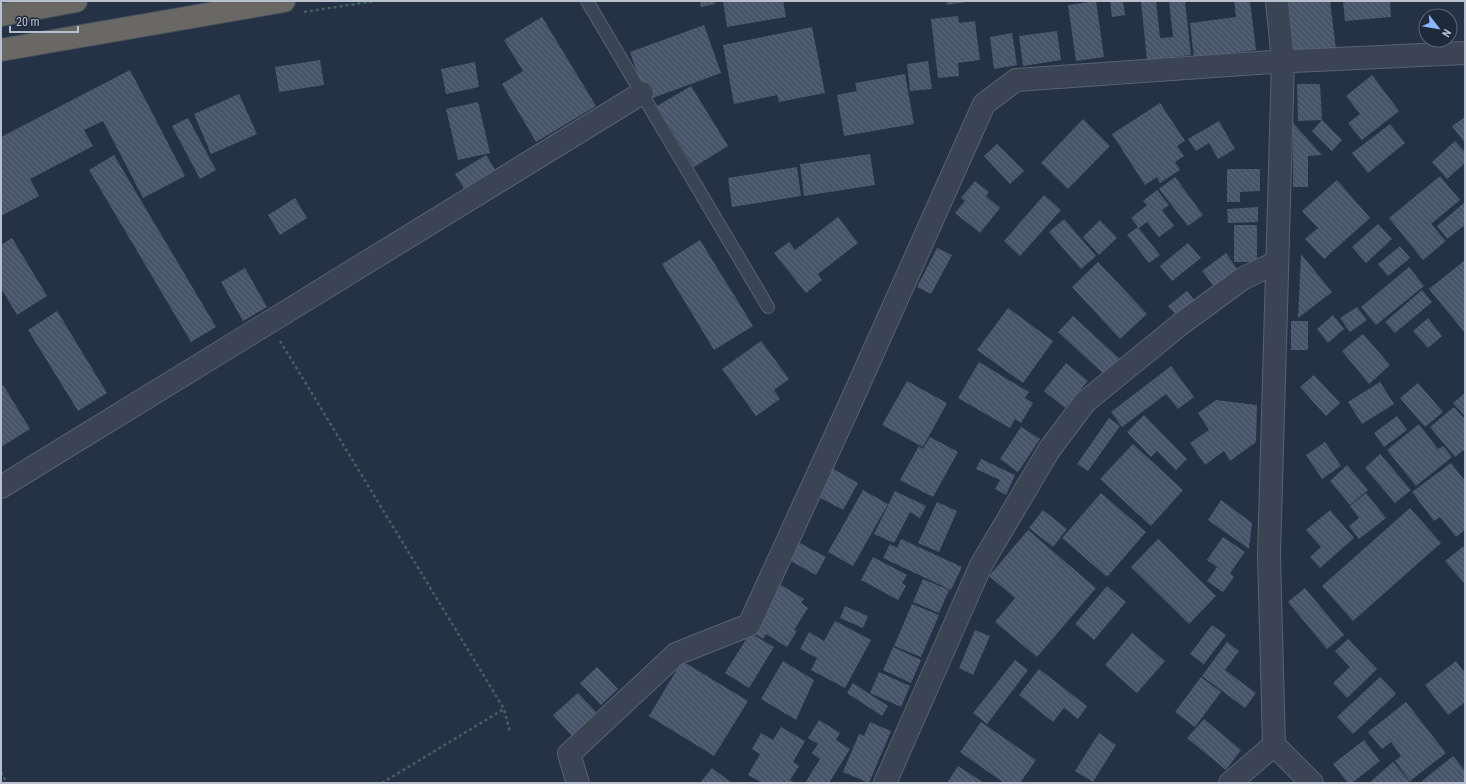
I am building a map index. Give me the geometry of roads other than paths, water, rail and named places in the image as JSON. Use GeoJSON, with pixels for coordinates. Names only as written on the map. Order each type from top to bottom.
{"type":"FeatureCollection","features":[{"type":"Feature","properties":{"kind":"highway"},"geometry":{"type":"LineString","coordinates":[[1,14],[44,4],[76,1]]}},
{"type":"Feature","properties":{"kind":"highway"},"geometry":{"type":"LineString","coordinates":[[1,50],[284,1]]}},
{"type":"Feature","properties":{"kind":"street"},"geometry":{"type":"LineString","coordinates":[[1277,1],[1283,61],[1269,555],[1274,745],[1312,783]]}},
{"type":"Feature","properties":{"kind":"street"},"geometry":{"type":"LineString","coordinates":[[578,783],[569,754],[665,664],[676,654],[749,626],[984,104],[1016,80],[1283,61],[1465,53]]}},
{"type":"Feature","properties":{"kind":"street"},"geometry":{"type":"LineString","coordinates":[[1,487],[642,93]]}},
{"type":"Feature","properties":{"kind":"street"},"geometry":{"type":"LineString","coordinates":[[885,783],[981,564],[1053,444],[1085,402],[1182,323],[1242,279],[1277,262]]}},
{"type":"Feature","properties":{"kind":"street"},"geometry":{"type":"LineString","coordinates":[[1230,783],[1274,745]]}},
{"type":"Feature","properties":{"kind":"lane"},"geometry":{"type":"LineString","coordinates":[[587,1],[768,307]]}}]}
